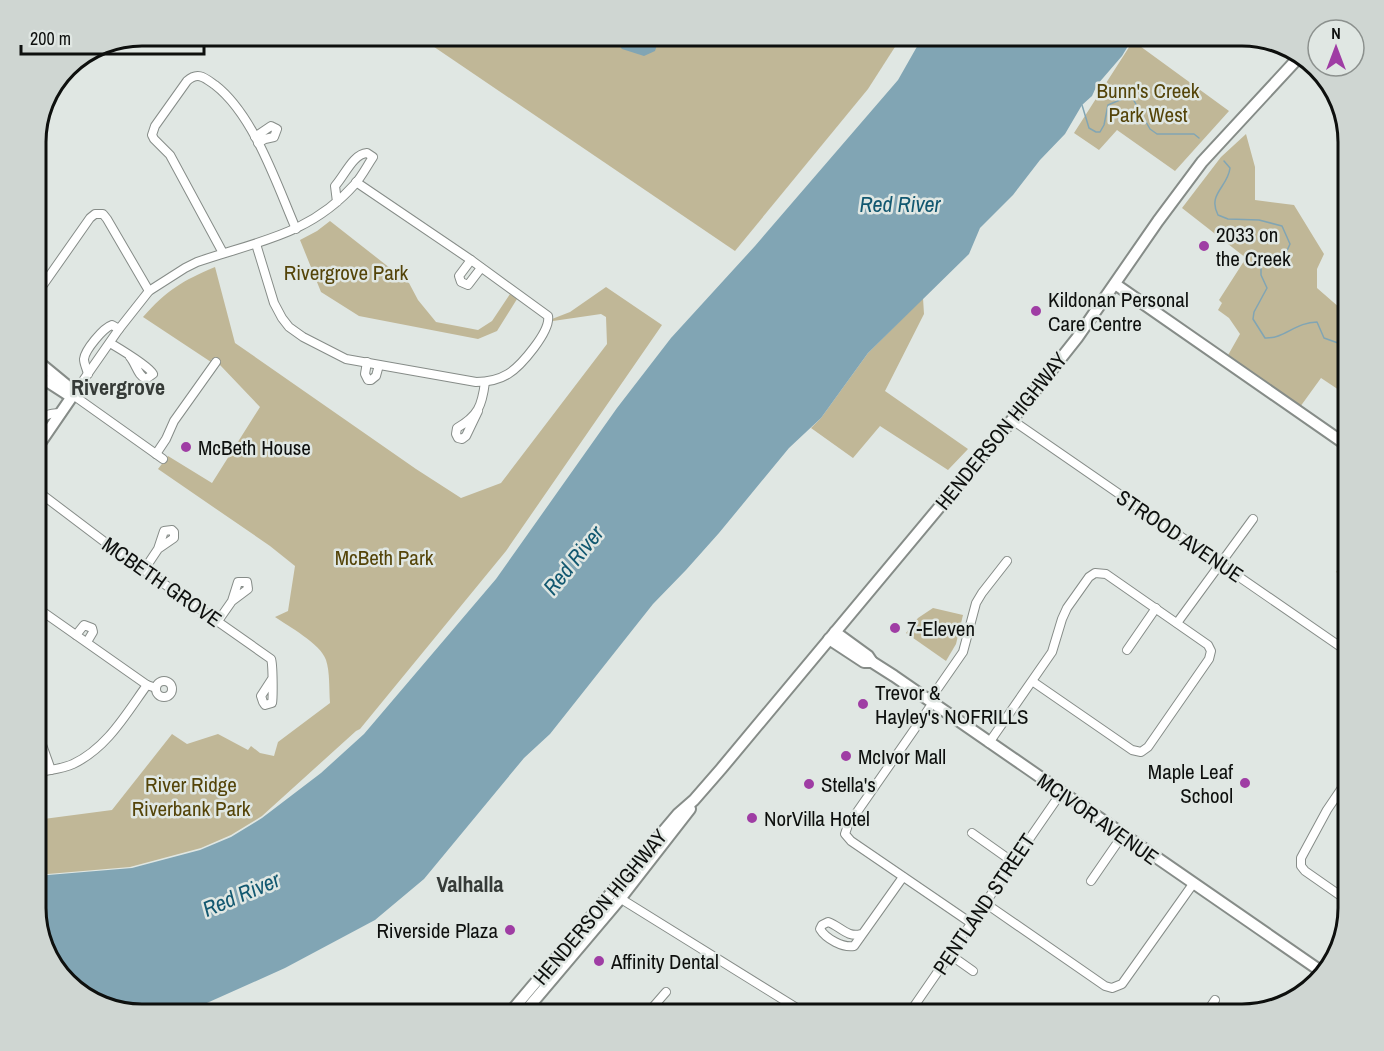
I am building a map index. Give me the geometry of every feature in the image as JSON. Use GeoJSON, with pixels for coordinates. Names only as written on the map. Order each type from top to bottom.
{"type":"FeatureCollection","features":[{"type":"Feature","properties":{"kind":"main road","name":"HENDERSON HIGHWAY"},"geometry":{"type":"LineString","coordinates":[[529,1004],[678,814],[694,800],[1012,420],[1077,338],[1202,162],[1294,62]]}},
{"type":"Feature","properties":{"kind":"main road"},"geometry":{"type":"LineString","coordinates":[[1115,284],[1338,439]]}},
{"type":"Feature","properties":{"kind":"main road"},"geometry":{"type":"LineString","coordinates":[[47,369],[70,388],[73,395]]}},
{"type":"Feature","properties":{"kind":"main road"},"geometry":{"type":"LineString","coordinates":[[47,381],[67,394],[73,395]]}},
{"type":"Feature","properties":{"kind":"main road"},"geometry":{"type":"LineString","coordinates":[[47,433],[73,395]]}},
{"type":"Feature","properties":{"kind":"main road","name":"MCIVOR AVENUE"},"geometry":{"type":"LineString","coordinates":[[832,635],[868,656],[872,662],[1316,969]]}},
{"type":"Feature","properties":{"kind":"street"},"geometry":{"type":"LineString","coordinates":[[223,253],[170,154],[154,140],[153,131],[192,76],[199,75],[222,90],[231,100],[268,161],[296,229]]}},
{"type":"Feature","properties":{"kind":"street"},"geometry":{"type":"LineString","coordinates":[[216,362],[174,421],[160,457],[73,395],[119,329],[149,291],[185,268],[223,253],[256,244],[312,221],[337,202],[356,182],[373,157],[367,153],[361,153],[356,158],[335,186],[337,202]]}},
{"type":"Feature","properties":{"kind":"street"},"geometry":{"type":"LineString","coordinates":[[256,244],[274,303],[289,327],[338,356],[367,363],[485,382],[498,379],[517,368],[547,328],[549,321],[545,313],[356,182]]}},
{"type":"Feature","properties":{"kind":"street"},"geometry":{"type":"LineString","coordinates":[[47,279],[90,218],[95,214],[103,214],[149,291]]}},
{"type":"Feature","properties":{"kind":"street"},"geometry":{"type":"LineString","coordinates":[[471,260],[459,276],[461,282],[468,285],[481,268]]}},
{"type":"Feature","properties":{"kind":"street"},"geometry":{"type":"LineString","coordinates":[[88,374],[85,363],[87,352],[105,328],[112,326],[119,329]]}},
{"type":"Feature","properties":{"kind":"street"},"geometry":{"type":"LineString","coordinates":[[110,343],[130,357]]}},
{"type":"Feature","properties":{"kind":"street"},"geometry":{"type":"LineString","coordinates":[[367,363],[365,378],[368,380],[376,376],[379,365]]}},
{"type":"Feature","properties":{"kind":"street"},"geometry":{"type":"LineString","coordinates":[[478,411],[485,382]]}},
{"type":"Feature","properties":{"kind":"street"},"geometry":{"type":"LineString","coordinates":[[47,414],[61,413]]}},
{"type":"Feature","properties":{"kind":"street","name":"STROOD AVENUE"},"geometry":{"type":"LineString","coordinates":[[1012,420],[1338,645]]}},
{"type":"Feature","properties":{"kind":"street","name":"MCBETH GROVE"},"geometry":{"type":"LineString","coordinates":[[47,498],[271,659],[274,665],[272,679]]}},
{"type":"Feature","properties":{"kind":"street"},"geometry":{"type":"LineString","coordinates":[[1177,623],[1253,519]]}},
{"type":"Feature","properties":{"kind":"street"},"geometry":{"type":"LineString","coordinates":[[144,570],[158,549]]}},
{"type":"Feature","properties":{"kind":"street"},"geometry":{"type":"LineString","coordinates":[[970,923],[851,841],[845,834],[846,829],[963,652],[976,603],[1007,561]]}},
{"type":"Feature","properties":{"kind":"street"},"geometry":{"type":"LineString","coordinates":[[989,743],[1054,647],[1067,608],[1089,577],[1095,573],[1106,574],[1208,645],[1211,651],[1209,659],[1148,747],[1141,752],[1132,750],[1032,681]]}},
{"type":"Feature","properties":{"kind":"street"},"geometry":{"type":"LineString","coordinates":[[218,621],[232,601]]}},
{"type":"Feature","properties":{"kind":"street"},"geometry":{"type":"LineString","coordinates":[[1127,650],[1156,608]]}},
{"type":"Feature","properties":{"kind":"street"},"geometry":{"type":"LineString","coordinates":[[47,615],[147,685],[156,688]]}},
{"type":"Feature","properties":{"kind":"street"},"geometry":{"type":"LineString","coordinates":[[76,635],[84,625],[92,628],[93,632],[87,642]]}},
{"type":"Feature","properties":{"kind":"street"},"geometry":{"type":"LineString","coordinates":[[47,771],[73,764],[92,753],[112,732],[147,685]]}},
{"type":"Feature","properties":{"kind":"street"},"geometry":{"type":"LineString","coordinates":[[47,759],[51,770]]}},
{"type":"Feature","properties":{"kind":"street","name":"PENTLAND STREET"},"geometry":{"type":"LineString","coordinates":[[915,1004],[1061,793]]}},
{"type":"Feature","properties":{"kind":"street"},"geometry":{"type":"LineString","coordinates":[[1338,794],[1301,858],[1300,866],[1338,895]]}},
{"type":"Feature","properties":{"kind":"street"},"geometry":{"type":"LineString","coordinates":[[972,833],[1013,862]]}},
{"type":"Feature","properties":{"kind":"street"},"geometry":{"type":"LineString","coordinates":[[1091,880],[1122,836]]}},
{"type":"Feature","properties":{"kind":"street"},"geometry":{"type":"LineString","coordinates":[[861,934],[854,936],[848,934],[828,922],[820,929],[822,934],[845,947],[854,946],[903,877]]}},
{"type":"Feature","properties":{"kind":"street"},"geometry":{"type":"LineString","coordinates":[[985,903],[1105,986],[1112,988],[1122,984],[1193,884]]}},
{"type":"Feature","properties":{"kind":"street"},"geometry":{"type":"LineString","coordinates":[[616,896],[790,1004]]}},
{"type":"Feature","properties":{"kind":"street"},"geometry":{"type":"LineString","coordinates":[[949,954],[973,971]]}},
{"type":"Feature","properties":{"kind":"street"},"geometry":{"type":"LineString","coordinates":[[656,1004],[666,992]]}},
{"type":"Feature","properties":{"kind":"street"},"geometry":{"type":"LineString","coordinates":[[1212,1004],[1215,1000]]}},
{"type":"Feature","properties":{"kind":"green space"},"geometry":{"type":"Polygon","coordinates":[[[434,47],[895,47],[868,89],[735,251],[434,47]]]}},
{"type":"Feature","properties":{"kind":"green space","name":"Bunn's Creek Park West"},"geometry":{"type":"Polygon","coordinates":[[[1129,47],[1141,47],[1229,111],[1175,171],[1117,130],[1099,150],[1074,133],[1129,47]]]}},
{"type":"Feature","properties":{"kind":"green space"},"geometry":{"type":"Polygon","coordinates":[[[1246,134],[1255,167],[1255,200],[1294,205],[1324,254],[1317,269],[1317,288],[1338,306],[1338,389],[1321,378],[1300,407],[1227,357],[1240,334],[1229,318],[1218,310],[1222,303],[1219,300],[1246,258],[1182,208],[1221,157],[1246,134]]]}},
{"type":"Feature","properties":{"kind":"green space","name":"Rivergrove Park"},"geometry":{"type":"Polygon","coordinates":[[[330,221],[409,283],[418,300],[436,322],[478,330],[492,321],[510,294],[517,299],[497,331],[478,339],[359,316],[321,292],[300,240],[330,221]]]}},
{"type":"Feature","properties":{"kind":"green space","name":"McBeth Park"},"geometry":{"type":"Polygon","coordinates":[[[215,267],[235,343],[461,498],[501,483],[607,344],[606,317],[601,314],[553,321],[552,319],[570,312],[606,287],[662,325],[506,551],[360,729],[262,816],[231,835],[201,848],[130,867],[47,874],[47,819],[112,810],[172,734],[187,744],[218,734],[248,750],[251,746],[260,753],[274,756],[278,742],[330,703],[328,670],[323,654],[304,636],[275,617],[288,611],[295,566],[270,546],[158,469],[168,456],[212,483],[260,407],[220,365],[211,359],[211,362],[143,317],[176,287],[215,267]]]}},
{"type":"Feature","properties":{"kind":"green space"},"geometry":{"type":"Polygon","coordinates":[[[923,298],[924,314],[885,391],[968,449],[948,470],[880,426],[853,458],[811,428],[821,418],[868,353],[923,298]]]}},
{"type":"Feature","properties":{"kind":"green space"},"geometry":{"type":"Polygon","coordinates":[[[933,608],[963,615],[956,644],[946,661],[906,633],[918,618],[933,608]]]}},
{"type":"Feature","properties":{"kind":"water"},"geometry":{"type":"Polygon","coordinates":[[[620,47],[656,47],[655,51],[644,56],[620,47]]]}},
{"type":"Feature","properties":{"kind":"water","name":"Red River"},"geometry":{"type":"Polygon","coordinates":[[[917,47],[1127,47],[1097,85],[1092,96],[1082,105],[1065,134],[1040,160],[1013,195],[980,228],[969,254],[868,353],[821,418],[789,448],[719,533],[653,604],[550,734],[524,758],[424,879],[375,920],[285,968],[205,1004],[124,1003],[94,992],[84,985],[66,967],[56,951],[47,915],[47,875],[132,868],[200,850],[231,837],[262,818],[321,773],[364,734],[496,579],[617,408],[671,338],[755,246],[898,80],[917,47]]]}},
{"type":"Feature","properties":{"kind":"waterway"},"geometry":{"type":"LineString","coordinates":[[1082,105],[1089,128],[1096,132],[1100,132],[1104,125],[1108,105],[1127,97],[1133,99],[1150,129],[1157,134],[1194,134],[1199,138]]}},
{"type":"Feature","properties":{"kind":"waterway"},"geometry":{"type":"LineString","coordinates":[[1224,161],[1230,168],[1216,196],[1215,208],[1218,215],[1228,219],[1259,220],[1282,226],[1290,244],[1286,253],[1272,255],[1261,267],[1261,275],[1267,288],[1254,312],[1253,319],[1265,338],[1272,338],[1303,325],[1317,322],[1324,338],[1338,343]]}},
{"type":"Feature","properties":{"kind":"place","name":"2033 on the Creek"},"geometry":{"type":"Point","coordinates":[1204,246]}},
{"type":"Feature","properties":{"kind":"place","name":"Kildonan Personal Care Centre"},"geometry":{"type":"Point","coordinates":[1036,311]}},
{"type":"Feature","properties":{"kind":"place","name":"McBeth House"},"geometry":{"type":"Point","coordinates":[186,447]}},
{"type":"Feature","properties":{"kind":"place","name":"7-Eleven"},"geometry":{"type":"Point","coordinates":[895,628]}},
{"type":"Feature","properties":{"kind":"place","name":"Trevor & Hayley's NOFRILLS"},"geometry":{"type":"Point","coordinates":[863,704]}},
{"type":"Feature","properties":{"kind":"place","name":"McIvor Mall"},"geometry":{"type":"Point","coordinates":[846,756]}},
{"type":"Feature","properties":{"kind":"place","name":"Maple Leaf School"},"geometry":{"type":"Point","coordinates":[1245,783]}},
{"type":"Feature","properties":{"kind":"place","name":"Stella's"},"geometry":{"type":"Point","coordinates":[809,784]}},
{"type":"Feature","properties":{"kind":"place","name":"NorVilla Hotel"},"geometry":{"type":"Point","coordinates":[752,818]}},
{"type":"Feature","properties":{"kind":"place","name":"Riverside Plaza"},"geometry":{"type":"Point","coordinates":[510,930]}},
{"type":"Feature","properties":{"kind":"place","name":"Affinity Dental"},"geometry":{"type":"Point","coordinates":[599,961]}},
{"type":"Feature","properties":{"kind":"district","name":"Rivergrove"},"geometry":{"type":"Point","coordinates":[118,387]}},
{"type":"Feature","properties":{"kind":"district","name":"Valhalla"},"geometry":{"type":"Point","coordinates":[470,884]}},
{"type":"Feature","properties":{"kind":"park label","name":"River Ridge Riverbank Park"},"geometry":{"type":"Point","coordinates":[191,796]}}]}
